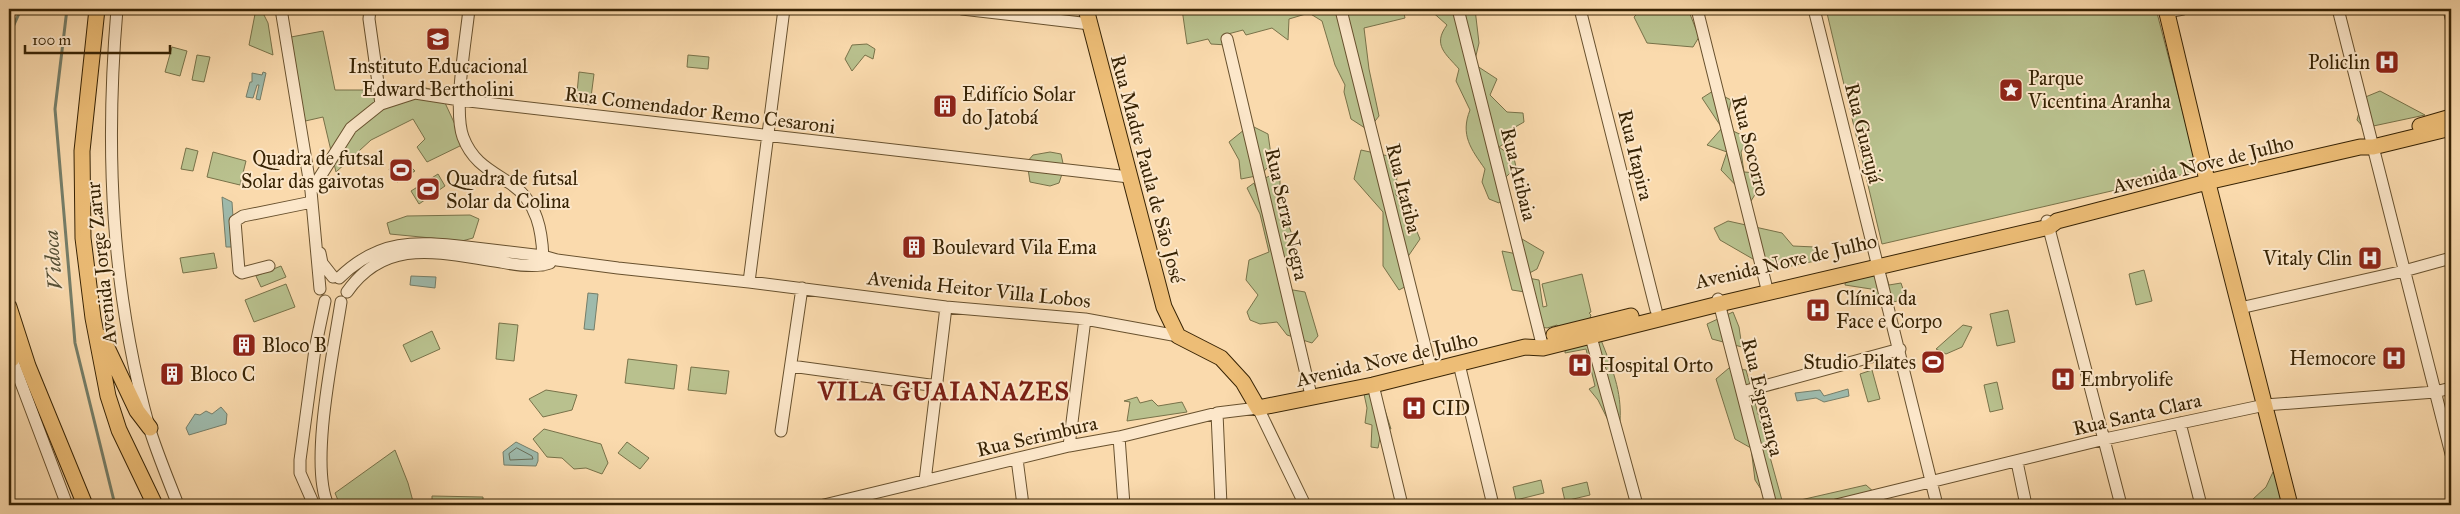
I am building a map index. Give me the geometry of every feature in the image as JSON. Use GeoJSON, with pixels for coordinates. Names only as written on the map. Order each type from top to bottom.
{"type":"FeatureCollection","features":[{"type":"Feature","properties":{"kind":"main road","name":"Avenida Jorge Zarur"},"geometry":{"type":"LineString","coordinates":[[96,9],[82,151],[83,238],[93,318],[108,396],[119,430],[155,505]]}},
{"type":"Feature","properties":{"kind":"main road","name":"Rua Madre Paula de São José"},"geometry":{"type":"LineString","coordinates":[[1086,9],[1164,308],[1178,336]]}},
{"type":"Feature","properties":{"kind":"main road"},"geometry":{"type":"LineString","coordinates":[[2167,10],[2208,182],[2290,505]]}},
{"type":"Feature","properties":{"kind":"main road","name":"Avenida Nove de Julho"},"geometry":{"type":"LineString","coordinates":[[2368,144],[2451,117]]}},
{"type":"Feature","properties":{"kind":"main road","name":"Avenida Nove de Julho"},"geometry":{"type":"LineString","coordinates":[[1542,343],[1591,337],[1719,302],[2051,223],[2208,182],[2368,144],[2451,128]]}},
{"type":"Feature","properties":{"kind":"main road","name":"Avenida Nove de Julho"},"geometry":{"type":"LineString","coordinates":[[1258,408],[1373,386],[1542,343],[1656,310],[1719,302]]}},
{"type":"Feature","properties":{"kind":"main road"},"geometry":{"type":"LineString","coordinates":[[9,307],[28,366],[85,505]]}},
{"type":"Feature","properties":{"kind":"main road"},"geometry":{"type":"LineString","coordinates":[[93,318],[127,393],[137,411],[150,428]]}},
{"type":"Feature","properties":{"kind":"main road","name":"Avenida Heitor Villa Lobos"},"geometry":{"type":"LineString","coordinates":[[1178,336],[1221,358],[1243,382],[1258,408]]}},
{"type":"Feature","properties":{"kind":"street","name":"Avenida Jorge Zarur"},"geometry":{"type":"LineString","coordinates":[[118,9],[110,125],[112,192],[118,272],[132,356],[150,428],[178,505]]}},
{"type":"Feature","properties":{"kind":"street"},"geometry":{"type":"LineString","coordinates":[[281,9],[312,196],[320,289],[325,301],[301,448],[300,473],[314,505]]}},
{"type":"Feature","properties":{"kind":"street"},"geometry":{"type":"LineString","coordinates":[[370,9],[369,19],[381,104]]}},
{"type":"Feature","properties":{"kind":"street"},"geometry":{"type":"LineString","coordinates":[[469,9],[459,118],[466,144],[482,166],[514,186],[531,205],[540,224],[543,260]]}},
{"type":"Feature","properties":{"kind":"street"},"geometry":{"type":"LineString","coordinates":[[748,282],[784,9]]}},
{"type":"Feature","properties":{"kind":"street"},"geometry":{"type":"LineString","coordinates":[[962,9],[1090,24]]}},
{"type":"Feature","properties":{"kind":"street","name":"Rua Atibaia"},"geometry":{"type":"LineString","coordinates":[[1458,9],[1542,343]]}},
{"type":"Feature","properties":{"kind":"street","name":"Rua Itapira"},"geometry":{"type":"LineString","coordinates":[[1580,9],[1656,310]]}},
{"type":"Feature","properties":{"kind":"street","name":"Rua Socorro"},"geometry":{"type":"LineString","coordinates":[[1697,9],[1768,290]]}},
{"type":"Feature","properties":{"kind":"street","name":"Rua Guarujá"},"geometry":{"type":"LineString","coordinates":[[1814,9],[1900,349],[1937,505]]}},
{"type":"Feature","properties":{"kind":"street"},"geometry":{"type":"LineString","coordinates":[[2167,10],[2183,9]]}},
{"type":"Feature","properties":{"kind":"street"},"geometry":{"type":"LineString","coordinates":[[2338,9],[2368,144],[2404,271],[2451,454]]}},
{"type":"Feature","properties":{"kind":"street"},"geometry":{"type":"LineString","coordinates":[[2449,9],[2451,18]]}},
{"type":"Feature","properties":{"kind":"street","name":"Rua Itatiba"},"geometry":{"type":"LineString","coordinates":[[1342,14],[1431,370]]}},
{"type":"Feature","properties":{"kind":"street","name":"Rua Serra Negra"},"geometry":{"type":"LineString","coordinates":[[1227,40],[1310,391],[1313,397]]}},
{"type":"Feature","properties":{"kind":"street","name":"Rua Comendador Remo Cesaroni"},"geometry":{"type":"LineString","coordinates":[[312,196],[352,128],[381,104],[415,92],[460,100],[1129,177]]}},
{"type":"Feature","properties":{"kind":"street"},"geometry":{"type":"LineString","coordinates":[[269,266],[242,273],[239,271],[235,221],[243,216],[312,196]]}},
{"type":"Feature","properties":{"kind":"street"},"geometry":{"type":"LineString","coordinates":[[2051,223],[2121,505]]}},
{"type":"Feature","properties":{"kind":"street"},"geometry":{"type":"LineString","coordinates":[[316,239],[322,263],[336,277],[345,282],[348,292],[341,302],[321,440],[321,472],[328,505]]}},
{"type":"Feature","properties":{"kind":"street","name":"Avenida Heitor Villa Lobos"},"geometry":{"type":"LineString","coordinates":[[336,277],[356,262],[372,254],[388,247],[411,243],[543,260],[557,260],[802,288],[946,307],[1085,319],[1178,336]]}},
{"type":"Feature","properties":{"kind":"street","name":"Avenida Heitor Villa Lobos"},"geometry":{"type":"LineString","coordinates":[[348,292],[369,268],[388,257],[405,252],[423,251],[513,264],[543,260]]}},
{"type":"Feature","properties":{"kind":"street"},"geometry":{"type":"LineString","coordinates":[[2240,308],[2404,271],[2451,258]]}},
{"type":"Feature","properties":{"kind":"street"},"geometry":{"type":"LineString","coordinates":[[320,289],[327,278],[336,277]]}},
{"type":"Feature","properties":{"kind":"street"},"geometry":{"type":"LineString","coordinates":[[781,431],[802,288]]}},
{"type":"Feature","properties":{"kind":"street"},"geometry":{"type":"LineString","coordinates":[[325,301],[333,304],[341,302]]}},
{"type":"Feature","properties":{"kind":"street","name":"Rua Esperança"},"geometry":{"type":"LineString","coordinates":[[1719,302],[1771,505]]}},
{"type":"Feature","properties":{"kind":"street"},"geometry":{"type":"LineString","coordinates":[[925,481],[946,307]]}},
{"type":"Feature","properties":{"kind":"street"},"geometry":{"type":"LineString","coordinates":[[1069,446],[1085,319]]}},
{"type":"Feature","properties":{"kind":"street"},"geometry":{"type":"LineString","coordinates":[[1591,337],[1637,505]]}},
{"type":"Feature","properties":{"kind":"street"},"geometry":{"type":"LineString","coordinates":[[1742,392],[1900,349]]}},
{"type":"Feature","properties":{"kind":"street"},"geometry":{"type":"LineString","coordinates":[[10,355],[67,505]]}},
{"type":"Feature","properties":{"kind":"street"},"geometry":{"type":"LineString","coordinates":[[1459,364],[1493,505]]}},
{"type":"Feature","properties":{"kind":"street"},"geometry":{"type":"LineString","coordinates":[[791,366],[937,386]]}},
{"type":"Feature","properties":{"kind":"street"},"geometry":{"type":"LineString","coordinates":[[1373,386],[1402,505]]}},
{"type":"Feature","properties":{"kind":"street","name":"Rua Santa Clara"},"geometry":{"type":"LineString","coordinates":[[1836,505],[2104,440],[2264,405],[2435,392],[2451,388]]}},
{"type":"Feature","properties":{"kind":"street","name":"Avenida Heitor Villa Lobos"},"geometry":{"type":"LineString","coordinates":[[1258,408],[1305,505]]}},
{"type":"Feature","properties":{"kind":"street","name":"Rua Serimbura"},"geometry":{"type":"LineString","coordinates":[[824,505],[866,500],[925,481],[1069,446],[1119,437],[1217,413],[1258,408]]}},
{"type":"Feature","properties":{"kind":"street"},"geometry":{"type":"LineString","coordinates":[[1217,413],[1221,505]]}},
{"type":"Feature","properties":{"kind":"street"},"geometry":{"type":"LineString","coordinates":[[2180,423],[2201,505]]}},
{"type":"Feature","properties":{"kind":"street"},"geometry":{"type":"LineString","coordinates":[[1119,437],[1124,505]]}},
{"type":"Feature","properties":{"kind":"street"},"geometry":{"type":"LineString","coordinates":[[1017,459],[1023,505]]}},
{"type":"Feature","properties":{"kind":"street"},"geometry":{"type":"LineString","coordinates":[[2017,462],[2026,505]]}},
{"type":"Feature","properties":{"kind":"street"},"geometry":{"type":"LineString","coordinates":[[300,473],[309,476],[321,472]]}},
{"type":"Feature","properties":{"kind":"green space"},"geometry":{"type":"Polygon","coordinates":[[[256,9],[261,9],[268,23],[273,55],[249,45],[256,9]]]}},
{"type":"Feature","properties":{"kind":"green space"},"geometry":{"type":"Polygon","coordinates":[[[1182,9],[1403,9],[1405,18],[1364,28],[1369,69],[1379,116],[1372,125],[1365,128],[1351,119],[1344,92],[1345,85],[1335,65],[1322,21],[1309,13],[1289,19],[1288,40],[1272,28],[1246,35],[1243,30],[1228,34],[1227,45],[1211,44],[1208,39],[1187,44],[1182,9]]]}},
{"type":"Feature","properties":{"kind":"green space"},"geometry":{"type":"Polygon","coordinates":[[[1429,9],[1475,9],[1479,43],[1474,64],[1497,79],[1490,95],[1507,112],[1523,113],[1524,122],[1510,130],[1511,139],[1499,147],[1514,158],[1516,167],[1506,177],[1508,192],[1499,203],[1489,199],[1482,182],[1485,169],[1468,141],[1466,127],[1470,110],[1456,81],[1459,69],[1442,49],[1441,44],[1441,38],[1447,25],[1429,9]]]}},
{"type":"Feature","properties":{"kind":"green space"},"geometry":{"type":"Polygon","coordinates":[[[1655,9],[1688,9],[1699,37],[1693,47],[1647,43],[1634,17],[1639,12],[1655,9]]]}},
{"type":"Feature","properties":{"kind":"green space","name":"Parque Vicentina Aranha"},"geometry":{"type":"Polygon","coordinates":[[[1826,9],[2156,9],[2198,171],[1882,244],[1826,9]]]}},
{"type":"Feature","properties":{"kind":"green space"},"geometry":{"type":"Polygon","coordinates":[[[323,31],[335,90],[385,90],[419,86],[440,92],[464,144],[427,162],[417,147],[425,139],[413,119],[371,140],[336,172],[323,117],[301,122],[291,37],[323,31]]]}},
{"type":"Feature","properties":{"kind":"green space"},"geometry":{"type":"Polygon","coordinates":[[[867,44],[875,49],[873,59],[865,55],[852,71],[845,59],[852,45],[867,44]]]}},
{"type":"Feature","properties":{"kind":"green space"},"geometry":{"type":"Polygon","coordinates":[[[172,47],[187,51],[180,76],[165,72],[172,47]]]}},
{"type":"Feature","properties":{"kind":"green space"},"geometry":{"type":"Polygon","coordinates":[[[197,55],[210,57],[204,82],[192,80],[197,55]]]}},
{"type":"Feature","properties":{"kind":"green space"},"geometry":{"type":"Polygon","coordinates":[[[688,55],[709,57],[708,69],[687,67],[688,55]]]}},
{"type":"Feature","properties":{"kind":"green space"},"geometry":{"type":"Polygon","coordinates":[[[579,72],[594,74],[590,105],[576,103],[579,72]]]}},
{"type":"Feature","properties":{"kind":"green space"},"geometry":{"type":"Polygon","coordinates":[[[1713,91],[1731,100],[1729,112],[1733,131],[1748,138],[1741,152],[1744,172],[1758,173],[1761,185],[1751,201],[1721,170],[1727,152],[1707,145],[1722,128],[1702,98],[1713,91]]]}},
{"type":"Feature","properties":{"kind":"green space"},"geometry":{"type":"Polygon","coordinates":[[[2380,91],[2425,115],[2364,128],[2357,120],[2363,98],[2380,91]]]}},
{"type":"Feature","properties":{"kind":"green space"},"geometry":{"type":"Polygon","coordinates":[[[1250,125],[1268,134],[1272,162],[1261,175],[1241,179],[1239,160],[1229,142],[1250,125]]]}},
{"type":"Feature","properties":{"kind":"green space"},"geometry":{"type":"Polygon","coordinates":[[[186,148],[198,151],[193,171],[181,169],[186,148]]]}},
{"type":"Feature","properties":{"kind":"green space"},"geometry":{"type":"Polygon","coordinates":[[[1361,150],[1393,157],[1397,173],[1396,195],[1405,203],[1420,239],[1407,258],[1414,282],[1399,290],[1383,266],[1383,212],[1354,179],[1361,150]]]}},
{"type":"Feature","properties":{"kind":"green space"},"geometry":{"type":"Polygon","coordinates":[[[213,152],[246,161],[240,185],[207,177],[213,152]]]}},
{"type":"Feature","properties":{"kind":"green space"},"geometry":{"type":"Polygon","coordinates":[[[1050,152],[1061,154],[1064,168],[1059,183],[1050,186],[1030,182],[1027,162],[1033,155],[1050,152]]]}},
{"type":"Feature","properties":{"kind":"green space","name":"Quadra de futsal Solar das gaivotas"},"geometry":{"type":"Polygon","coordinates":[[[404,160],[415,171],[397,182],[389,169],[404,160]]]}},
{"type":"Feature","properties":{"kind":"green space"},"geometry":{"type":"Polygon","coordinates":[[[1277,173],[1280,175],[1280,189],[1289,212],[1286,218],[1294,240],[1299,264],[1281,269],[1287,289],[1305,292],[1318,336],[1312,343],[1287,335],[1277,322],[1260,324],[1250,320],[1247,312],[1258,295],[1246,280],[1249,260],[1269,252],[1260,214],[1247,188],[1254,183],[1257,192],[1262,191],[1265,178],[1277,173]]]}},
{"type":"Feature","properties":{"kind":"green space","name":"Quadra de futsal Solar da Colina"},"geometry":{"type":"Polygon","coordinates":[[[438,174],[445,186],[419,204],[411,191],[438,174]]]}},
{"type":"Feature","properties":{"kind":"green space"},"geometry":{"type":"Polygon","coordinates":[[[470,215],[479,219],[473,238],[462,241],[390,234],[387,223],[407,216],[470,215]]]}},
{"type":"Feature","properties":{"kind":"green space"},"geometry":{"type":"Polygon","coordinates":[[[1728,221],[1782,233],[1793,246],[1815,247],[1825,259],[1772,270],[1720,240],[1714,228],[1728,221]]]}},
{"type":"Feature","properties":{"kind":"green space"},"geometry":{"type":"Polygon","coordinates":[[[1522,239],[1544,252],[1537,269],[1522,277],[1539,280],[1543,307],[1547,306],[1542,284],[1582,274],[1591,312],[1589,313],[1591,315],[1585,333],[1601,340],[1618,390],[1620,421],[1608,420],[1598,400],[1589,389],[1595,386],[1586,349],[1565,353],[1566,336],[1557,325],[1547,328],[1534,326],[1525,292],[1512,290],[1502,251],[1522,255],[1522,239]]]}},
{"type":"Feature","properties":{"kind":"green space"},"geometry":{"type":"Polygon","coordinates":[[[214,253],[217,268],[183,273],[180,258],[214,253]]]}},
{"type":"Feature","properties":{"kind":"green space"},"geometry":{"type":"Polygon","coordinates":[[[281,266],[286,277],[261,287],[256,276],[281,266]]]}},
{"type":"Feature","properties":{"kind":"green space"},"geometry":{"type":"Polygon","coordinates":[[[1847,267],[1886,275],[1889,285],[1901,283],[1906,298],[1882,306],[1871,289],[1845,285],[1847,267]]]}},
{"type":"Feature","properties":{"kind":"green space"},"geometry":{"type":"Polygon","coordinates":[[[2144,270],[2152,301],[2136,305],[2129,274],[2144,270]]]}},
{"type":"Feature","properties":{"kind":"green space"},"geometry":{"type":"Polygon","coordinates":[[[286,284],[295,307],[254,322],[245,300],[286,284]]]}},
{"type":"Feature","properties":{"kind":"green space"},"geometry":{"type":"Polygon","coordinates":[[[2008,310],[2015,342],[1997,346],[1990,314],[2008,310]]]}},
{"type":"Feature","properties":{"kind":"green space"},"geometry":{"type":"Polygon","coordinates":[[[1733,312],[1739,327],[1742,347],[1712,339],[1707,324],[1733,312]]]}},
{"type":"Feature","properties":{"kind":"green space"},"geometry":{"type":"Polygon","coordinates":[[[499,323],[518,325],[514,361],[496,359],[499,323]]]}},
{"type":"Feature","properties":{"kind":"green space"},"geometry":{"type":"Polygon","coordinates":[[[1963,325],[1972,327],[1962,347],[1946,354],[1936,349],[1963,325]]]}},
{"type":"Feature","properties":{"kind":"green space"},"geometry":{"type":"Polygon","coordinates":[[[432,331],[440,349],[411,362],[403,345],[432,331]]]}},
{"type":"Feature","properties":{"kind":"green space"},"geometry":{"type":"Polygon","coordinates":[[[628,359],[677,365],[674,389],[625,383],[628,359]]]}},
{"type":"Feature","properties":{"kind":"green space"},"geometry":{"type":"Polygon","coordinates":[[[691,367],[729,371],[726,394],[688,390],[691,367]]]}},
{"type":"Feature","properties":{"kind":"green space"},"geometry":{"type":"Polygon","coordinates":[[[1729,368],[1746,370],[1783,504],[1866,485],[1875,493],[1864,505],[1771,505],[1755,480],[1751,448],[1735,439],[1716,379],[1729,368]]]}},
{"type":"Feature","properties":{"kind":"green space"},"geometry":{"type":"Polygon","coordinates":[[[1872,370],[1880,399],[1868,402],[1860,374],[1872,370]]]}},
{"type":"Feature","properties":{"kind":"green space"},"geometry":{"type":"Polygon","coordinates":[[[1997,382],[2003,409],[1990,412],[1984,385],[1997,382]]]}},
{"type":"Feature","properties":{"kind":"green space"},"geometry":{"type":"Polygon","coordinates":[[[546,390],[577,395],[572,410],[543,417],[529,399],[546,390]]]}},
{"type":"Feature","properties":{"kind":"green space"},"geometry":{"type":"Polygon","coordinates":[[[1367,390],[1381,398],[1391,429],[1382,428],[1378,448],[1371,447],[1372,425],[1365,423],[1367,408],[1364,394],[1367,390]]]}},
{"type":"Feature","properties":{"kind":"green space"},"geometry":{"type":"Polygon","coordinates":[[[1137,397],[1140,403],[1152,400],[1158,406],[1182,402],[1187,412],[1127,421],[1130,402],[1124,401],[1137,397]]]}},
{"type":"Feature","properties":{"kind":"green space"},"geometry":{"type":"Polygon","coordinates":[[[544,429],[601,444],[608,463],[602,474],[586,468],[574,469],[562,458],[547,457],[533,439],[544,429]]]}},
{"type":"Feature","properties":{"kind":"green space"},"geometry":{"type":"Polygon","coordinates":[[[627,442],[649,458],[640,469],[618,453],[627,442]]]}},
{"type":"Feature","properties":{"kind":"green space"},"geometry":{"type":"Polygon","coordinates":[[[395,450],[408,483],[414,505],[340,505],[335,493],[395,450]]]}},
{"type":"Feature","properties":{"kind":"green space"},"geometry":{"type":"Polygon","coordinates":[[[2273,472],[2282,483],[2293,505],[2253,505],[2252,500],[2266,487],[2273,472]]]}},
{"type":"Feature","properties":{"kind":"green space"},"geometry":{"type":"Polygon","coordinates":[[[1541,480],[1544,493],[1516,500],[1513,487],[1541,480]]]}},
{"type":"Feature","properties":{"kind":"green space"},"geometry":{"type":"Polygon","coordinates":[[[1587,482],[1590,495],[1565,501],[1562,488],[1587,482]]]}},
{"type":"Feature","properties":{"kind":"green space"},"geometry":{"type":"Polygon","coordinates":[[[432,496],[483,497],[483,505],[432,505],[432,496]]]}},
{"type":"Feature","properties":{"kind":"water"},"geometry":{"type":"Polygon","coordinates":[[[263,72],[266,73],[260,100],[256,99],[259,85],[257,85],[253,98],[246,97],[250,82],[252,82],[252,73],[262,75],[263,72]]]}},
{"type":"Feature","properties":{"kind":"water"},"geometry":{"type":"Polygon","coordinates":[[[222,197],[232,202],[235,247],[226,247],[222,197]]]}},
{"type":"Feature","properties":{"kind":"water"},"geometry":{"type":"Polygon","coordinates":[[[411,276],[436,277],[435,288],[410,285],[411,276]]]}},
{"type":"Feature","properties":{"kind":"water"},"geometry":{"type":"Polygon","coordinates":[[[588,293],[598,294],[594,330],[584,329],[588,293]]]}},
{"type":"Feature","properties":{"kind":"water"},"geometry":{"type":"Polygon","coordinates":[[[1848,389],[1849,396],[1824,402],[1816,398],[1797,401],[1795,393],[1820,390],[1824,396],[1848,389]]]}},
{"type":"Feature","properties":{"kind":"water"},"geometry":{"type":"Polygon","coordinates":[[[221,407],[227,414],[226,424],[189,435],[186,428],[195,414],[200,415],[206,411],[212,414],[221,407]]]}},
{"type":"Feature","properties":{"kind":"water"},"geometry":{"type":"Polygon","coordinates":[[[516,442],[538,453],[536,466],[504,465],[503,452],[516,442]]]}},
{"type":"Feature","properties":{"kind":"waterway"},"geometry":{"type":"LineString","coordinates":[[9,36],[21,9]]}},
{"type":"Feature","properties":{"kind":"waterway","name":"Vidoca"},"geometry":{"type":"LineString","coordinates":[[67,9],[55,109],[75,343],[115,505]]}},
{"type":"Feature","properties":{"kind":"place","name":"Instituto Educacional Edward Bertholini"},"geometry":{"type":"Point","coordinates":[438,39]}},
{"type":"Feature","properties":{"kind":"place","name":"Policlin"},"geometry":{"type":"Point","coordinates":[2387,62]}},
{"type":"Feature","properties":{"kind":"place","name":"Parque Vicentina Aranha"},"geometry":{"type":"Point","coordinates":[2011,90]}},
{"type":"Feature","properties":{"kind":"place","name":"Edifício Solar do Jatobá"},"geometry":{"type":"Point","coordinates":[945,106]}},
{"type":"Feature","properties":{"kind":"place","name":"Quadra de futsal Solar das gaivotas"},"geometry":{"type":"Point","coordinates":[401,170]}},
{"type":"Feature","properties":{"kind":"place","name":"Quadra de futsal Solar da Colina"},"geometry":{"type":"Point","coordinates":[428,189]}},
{"type":"Feature","properties":{"kind":"place","name":"Boulevard Vila Ema"},"geometry":{"type":"Point","coordinates":[914,247]}},
{"type":"Feature","properties":{"kind":"place","name":"Vitaly Clin"},"geometry":{"type":"Point","coordinates":[2370,258]}},
{"type":"Feature","properties":{"kind":"place","name":"Clínica da Face e Corpo"},"geometry":{"type":"Point","coordinates":[1818,310]}},
{"type":"Feature","properties":{"kind":"place","name":"Bloco B"},"geometry":{"type":"Point","coordinates":[244,345]}},
{"type":"Feature","properties":{"kind":"place","name":"Hemocore"},"geometry":{"type":"Point","coordinates":[2394,358]}},
{"type":"Feature","properties":{"kind":"place","name":"Studio Pilates"},"geometry":{"type":"Point","coordinates":[1933,362]}},
{"type":"Feature","properties":{"kind":"place","name":"Hospital Orto"},"geometry":{"type":"Point","coordinates":[1580,365]}},
{"type":"Feature","properties":{"kind":"place","name":"Bloco C"},"geometry":{"type":"Point","coordinates":[172,374]}},
{"type":"Feature","properties":{"kind":"place","name":"Embryolife"},"geometry":{"type":"Point","coordinates":[2063,379]}},
{"type":"Feature","properties":{"kind":"place","name":"CID"},"geometry":{"type":"Point","coordinates":[1414,408]}},
{"type":"Feature","properties":{"kind":"district","name":"VILA GUAIANAZES"},"geometry":{"type":"Point","coordinates":[944,391]}}]}
